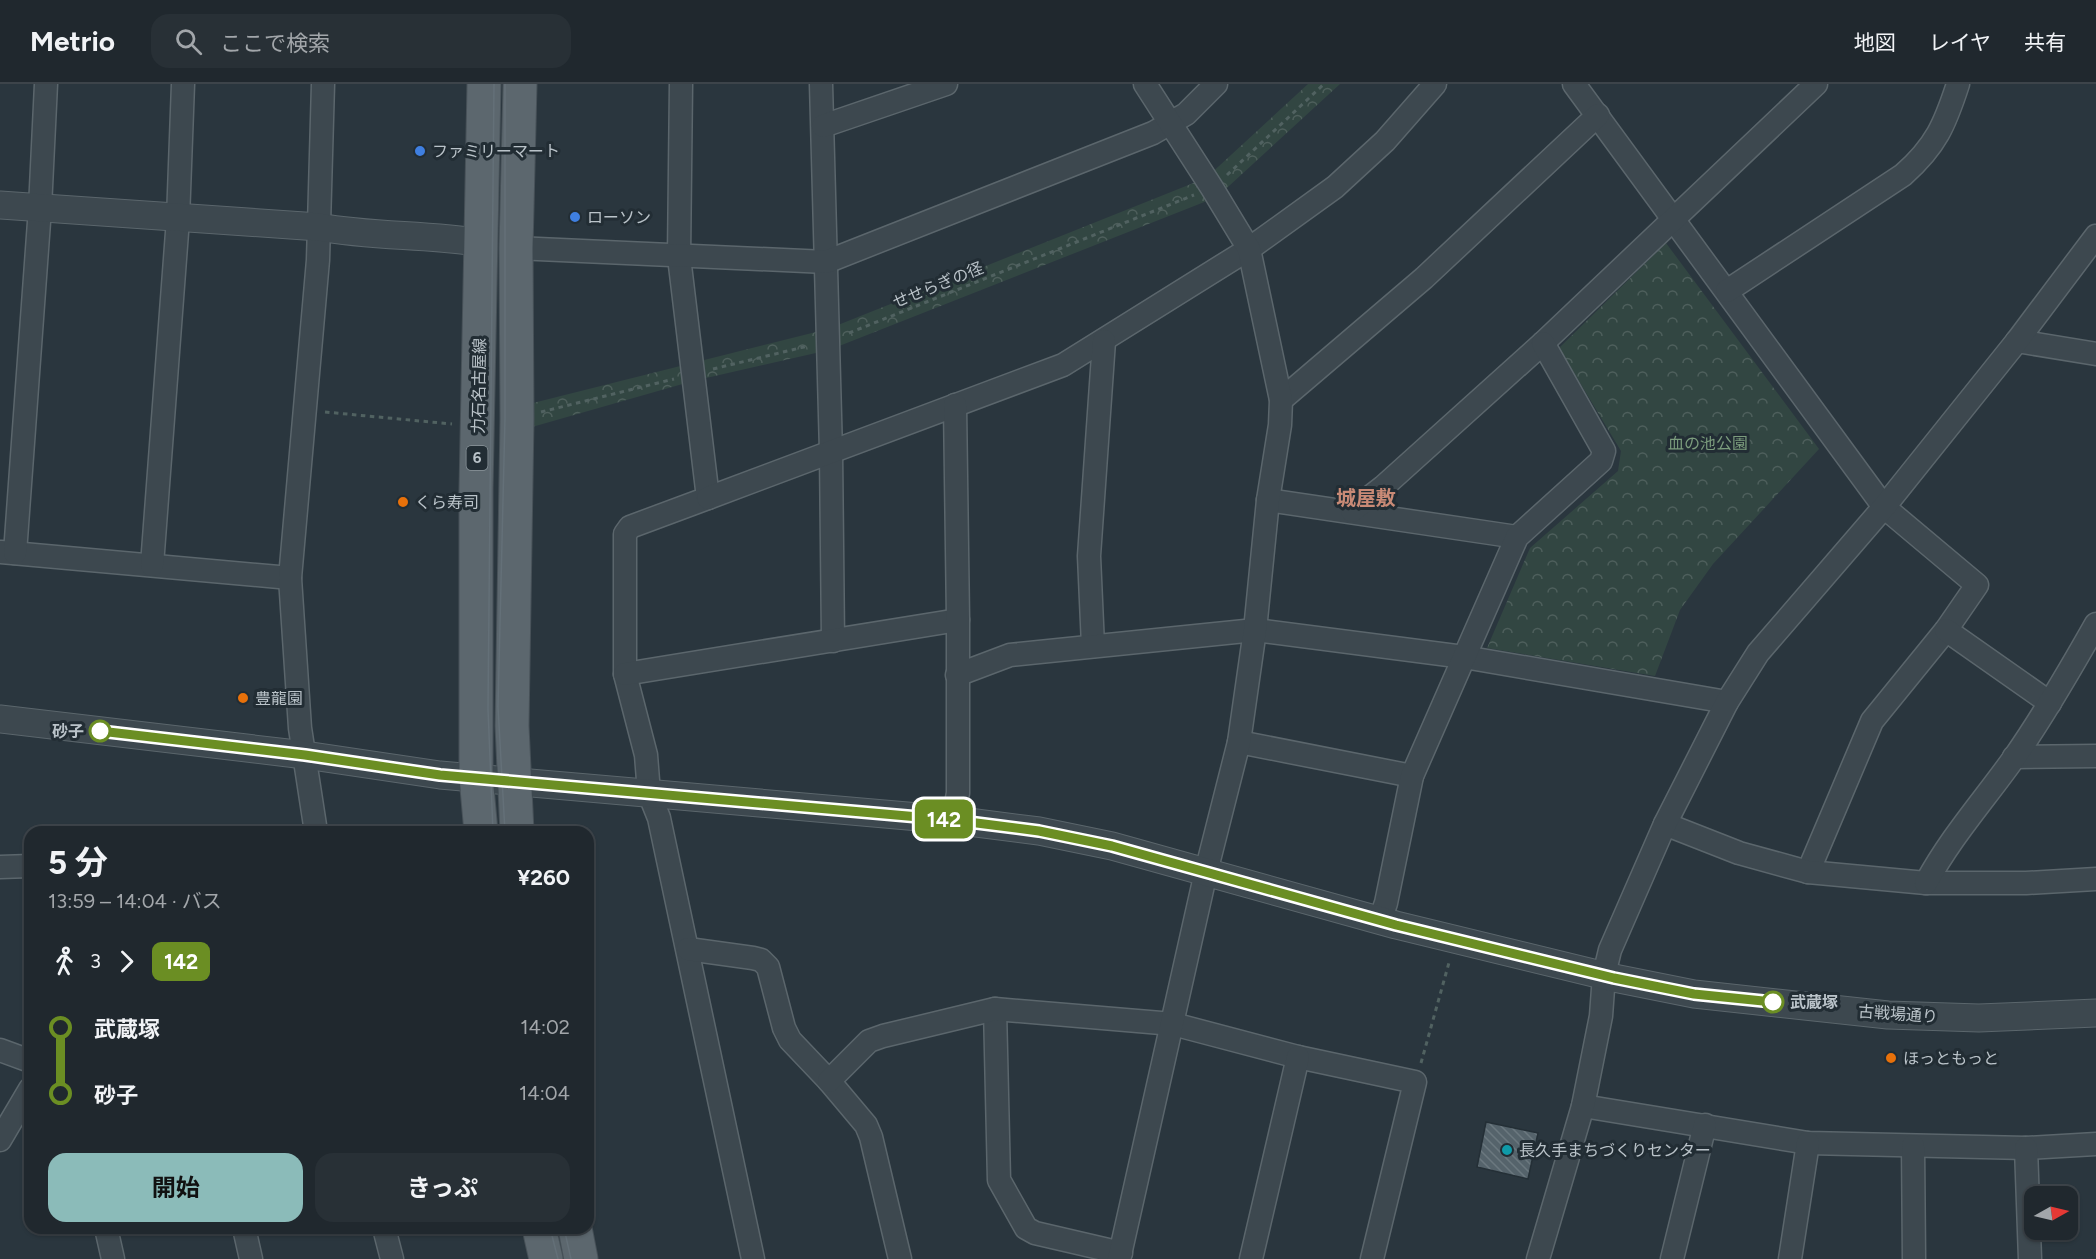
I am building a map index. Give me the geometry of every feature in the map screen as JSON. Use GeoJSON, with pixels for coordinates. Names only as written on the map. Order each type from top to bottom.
{"type":"FeatureCollection","features":[{"type":"Feature","properties":{"kind":"main road","name":"力石名古屋線"},"geometry":{"type":"LineString","coordinates":[[480,826],[476,777],[476,490],[484,84]]}},
{"type":"Feature","properties":{"kind":"main road"},"geometry":{"type":"LineString","coordinates":[[517,826],[512,726],[517,419],[516,248],[520,84]]}},
{"type":"Feature","properties":{"kind":"main road"},"geometry":{"type":"LineString","coordinates":[[540,1234],[546,1259]]}},
{"type":"Feature","properties":{"kind":"main road"},"geometry":{"type":"LineString","coordinates":[[575,1234],[581,1259]]}},
{"type":"Feature","properties":{"kind":"street"},"geometry":{"type":"LineString","coordinates":[[46,84],[40,208],[8,553],[290,578]]}},
{"type":"Feature","properties":{"kind":"street"},"geometry":{"type":"LineString","coordinates":[[152,565],[178,219],[183,84]]}},
{"type":"Feature","properties":{"kind":"street"},"geometry":{"type":"LineString","coordinates":[[315,826],[300,729],[290,578],[319,227],[323,84]]}},
{"type":"Feature","properties":{"kind":"street"},"geometry":{"type":"LineString","coordinates":[[681,84],[679,257],[708,498]]}},
{"type":"Feature","properties":{"kind":"street"},"geometry":{"type":"LineString","coordinates":[[821,84],[829,341],[833,641]]}},
{"type":"Feature","properties":{"kind":"street"},"geometry":{"type":"LineString","coordinates":[[823,126],[946,84]]}},
{"type":"Feature","properties":{"kind":"street"},"geometry":{"type":"LineString","coordinates":[[995,1009],[999,1180],[1026,1228],[1035,1233],[1120,1256],[1206,872],[1239,742],[1255,630],[1268,500],[1280,425],[1281,400],[1249,249],[1144,84]]}},
{"type":"Feature","properties":{"kind":"street"},"geometry":{"type":"LineString","coordinates":[[516,248],[826,262],[1131,142],[1186,114],[1216,84]]}},
{"type":"Feature","properties":{"kind":"street"},"geometry":{"type":"LineString","coordinates":[[753,1259],[659,818],[649,793],[646,755],[625,674],[625,534],[630,527],[1063,365],[1249,249],[1335,187],[1385,141],[1435,84]]}},
{"type":"Feature","properties":{"kind":"street"},"geometry":{"type":"LineString","coordinates":[[1574,84],[1884,507],[1977,585],[1946,630],[1872,721],[1808,872]]}},
{"type":"Feature","properties":{"kind":"street"},"geometry":{"type":"LineString","coordinates":[[1727,291],[1903,175],[1923,158],[1948,116],[1958,84]]}},
{"type":"Feature","properties":{"kind":"street"},"geometry":{"type":"LineString","coordinates":[[1352,511],[1383,487],[1543,343],[1813,85]]}},
{"type":"Feature","properties":{"kind":"street"},"geometry":{"type":"LineString","coordinates":[[1281,400],[1424,278],[1598,115]]}},
{"type":"Feature","properties":{"kind":"street"},"geometry":{"type":"LineString","coordinates":[[0,205],[319,227],[344,232],[459,239],[482,243]]}},
{"type":"Feature","properties":{"kind":"street"},"geometry":{"type":"LineString","coordinates":[[1538,1259],[1583,1106],[1601,1016],[1604,975],[1610,950],[1665,824],[1726,702],[1758,653],[1884,507],[2017,341],[2096,236]]}},
{"type":"Feature","properties":{"kind":"street"},"geometry":{"type":"LineString","coordinates":[[1093,646],[1089,556],[1104,341]]}},
{"type":"Feature","properties":{"kind":"street"},"geometry":{"type":"LineString","coordinates":[[2017,341],[2096,354]]}},
{"type":"Feature","properties":{"kind":"street"},"geometry":{"type":"LineString","coordinates":[[1380,920],[1386,903],[1412,776],[1517,537],[1601,461],[1604,451],[1543,343]]}},
{"type":"Feature","properties":{"kind":"street"},"geometry":{"type":"LineString","coordinates":[[953,820],[958,793],[954,405]]}},
{"type":"Feature","properties":{"kind":"street"},"geometry":{"type":"LineString","coordinates":[[1268,500],[1517,537]]}},
{"type":"Feature","properties":{"kind":"street"},"geometry":{"type":"LineString","coordinates":[[625,674],[958,620]]}},
{"type":"Feature","properties":{"kind":"street"},"geometry":{"type":"LineString","coordinates":[[1926,883],[1938,860],[2014,757],[2088,650],[2096,624]]}},
{"type":"Feature","properties":{"kind":"street"},"geometry":{"type":"LineString","coordinates":[[957,675],[1010,655],[1255,630],[1464,657],[1726,702]]}},
{"type":"Feature","properties":{"kind":"street"},"geometry":{"type":"LineString","coordinates":[[1946,630],[2050,703]]}},
{"type":"Feature","properties":{"kind":"street","name":"古戦場通り"},"geometry":{"type":"LineString","coordinates":[[0,719],[305,755],[440,775],[953,820],[1050,833],[1112,846],[1455,939],[1694,994],[1888,1015],[1979,1018],[2096,1013]]}},
{"type":"Feature","properties":{"kind":"street"},"geometry":{"type":"LineString","coordinates":[[1239,742],[1412,776]]}},
{"type":"Feature","properties":{"kind":"street"},"geometry":{"type":"LineString","coordinates":[[2014,757],[2096,756]]}},
{"type":"Feature","properties":{"kind":"street"},"geometry":{"type":"LineString","coordinates":[[1665,824],[1739,853],[1808,872],[1926,883],[2026,884],[2096,879]]}},
{"type":"Feature","properties":{"kind":"street"},"geometry":{"type":"LineString","coordinates":[[0,867],[24,866]]}},
{"type":"Feature","properties":{"kind":"street"},"geometry":{"type":"LineString","coordinates":[[688,949],[761,960],[768,967],[784,1028],[790,1040],[866,1125],[871,1137],[900,1259]]}},
{"type":"Feature","properties":{"kind":"street"},"geometry":{"type":"LineString","coordinates":[[829,1081],[869,1041],[995,1009],[1173,1024],[1298,1057],[1416,1082],[1372,1259]]}},
{"type":"Feature","properties":{"kind":"street"},"geometry":{"type":"LineString","coordinates":[[0,1050],[24,1059]]}},
{"type":"Feature","properties":{"kind":"street"},"geometry":{"type":"LineString","coordinates":[[1251,1259],[1298,1057]]}},
{"type":"Feature","properties":{"kind":"street"},"geometry":{"type":"LineString","coordinates":[[0,1140],[24,1099]]}},
{"type":"Feature","properties":{"kind":"street"},"geometry":{"type":"LineString","coordinates":[[1583,1106],[1808,1143],[2026,1148],[2096,1144]]}},
{"type":"Feature","properties":{"kind":"street"},"geometry":{"type":"LineString","coordinates":[[1672,1259],[1705,1125]]}},
{"type":"Feature","properties":{"kind":"street"},"geometry":{"type":"LineString","coordinates":[[1790,1259],[1808,1143]]}},
{"type":"Feature","properties":{"kind":"street"},"geometry":{"type":"LineString","coordinates":[[1912,1146],[1914,1259]]}},
{"type":"Feature","properties":{"kind":"street"},"geometry":{"type":"LineString","coordinates":[[2026,1148],[2030,1259]]}},
{"type":"Feature","properties":{"kind":"street"},"geometry":{"type":"LineString","coordinates":[[107,1234],[113,1259]]}},
{"type":"Feature","properties":{"kind":"street"},"geometry":{"type":"LineString","coordinates":[[245,1234],[251,1259]]}},
{"type":"Feature","properties":{"kind":"street"},"geometry":{"type":"LineString","coordinates":[[386,1234],[392,1259]]}},
{"type":"Feature","properties":{"kind":"path","name":"せせらぎの径"},"geometry":{"type":"LineString","coordinates":[[517,419],[829,341],[1212,188],[1324,84]]}},
{"type":"Feature","properties":{"kind":"path"},"geometry":{"type":"LineString","coordinates":[[304,410],[452,424]]}},
{"type":"Feature","properties":{"kind":"path"},"geometry":{"type":"LineString","coordinates":[[1416,1082],[1455,939]]}},
{"type":"Feature","properties":{"kind":"green space"},"geometry":{"type":"Polygon","coordinates":[[[1308,84],[1340,84],[1217,197],[829,350],[693,381],[525,429],[525,405],[828,329],[1206,178],[1308,84]]]}},
{"type":"Feature","properties":{"kind":"green space","name":"血の池公園"},"geometry":{"type":"Polygon","coordinates":[[[1666,243],[1819,449],[1713,564],[1680,610],[1655,676],[1487,648],[1530,548],[1618,471],[1621,451],[1559,348],[1666,243]]]}},
{"type":"Feature","properties":{"kind":"building","name":"長久手まちづくりセンター"},"geometry":{"type":"Polygon","coordinates":[[[1486,1122],[1538,1133],[1528,1179],[1477,1167],[1486,1122]]]}},
{"type":"Feature","properties":{"kind":"tram line"},"geometry":{"type":"LineString","coordinates":[[493,826],[488,709],[494,84]]}},
{"type":"Feature","properties":{"kind":"tram line"},"geometry":{"type":"LineString","coordinates":[[505,84],[505,418],[498,707],[505,826]]}},
{"type":"Feature","properties":{"kind":"tram line"},"geometry":{"type":"LineString","coordinates":[[552,1234],[558,1259]]}},
{"type":"Feature","properties":{"kind":"tram line"},"geometry":{"type":"LineString","coordinates":[[565,1234],[571,1259]]}},
{"type":"Feature","properties":{"kind":"bus line","name":"142"},"geometry":{"type":"LineString","coordinates":[[100,731],[305,755],[440,775],[953,820],[1039,831],[1112,846],[1396,925],[1614,978],[1694,994],[1773,1002]]}},
{"type":"Feature","properties":{"kind":"place","name":"ファミリーマート"},"geometry":{"type":"Point","coordinates":[420,151]}},
{"type":"Feature","properties":{"kind":"place","name":"ローソン"},"geometry":{"type":"Point","coordinates":[575,217]}},
{"type":"Feature","properties":{"kind":"place","name":"くら寿司"},"geometry":{"type":"Point","coordinates":[403,502]}},
{"type":"Feature","properties":{"kind":"place","name":"豊龍園"},"geometry":{"type":"Point","coordinates":[243,698]}},
{"type":"Feature","properties":{"kind":"place","name":"砂子"},"geometry":{"type":"Point","coordinates":[100,731]}},
{"type":"Feature","properties":{"kind":"place","name":"武蔵塚"},"geometry":{"type":"Point","coordinates":[1773,1002]}},
{"type":"Feature","properties":{"kind":"place","name":"ほっともっと"},"geometry":{"type":"Point","coordinates":[1891,1058]}},
{"type":"Feature","properties":{"kind":"place","name":"長久手まちづくりセンター"},"geometry":{"type":"Point","coordinates":[1507,1150]}},
{"type":"Feature","properties":{"kind":"district","name":"城屋敷"},"geometry":{"type":"Point","coordinates":[1366,498]}}]}
